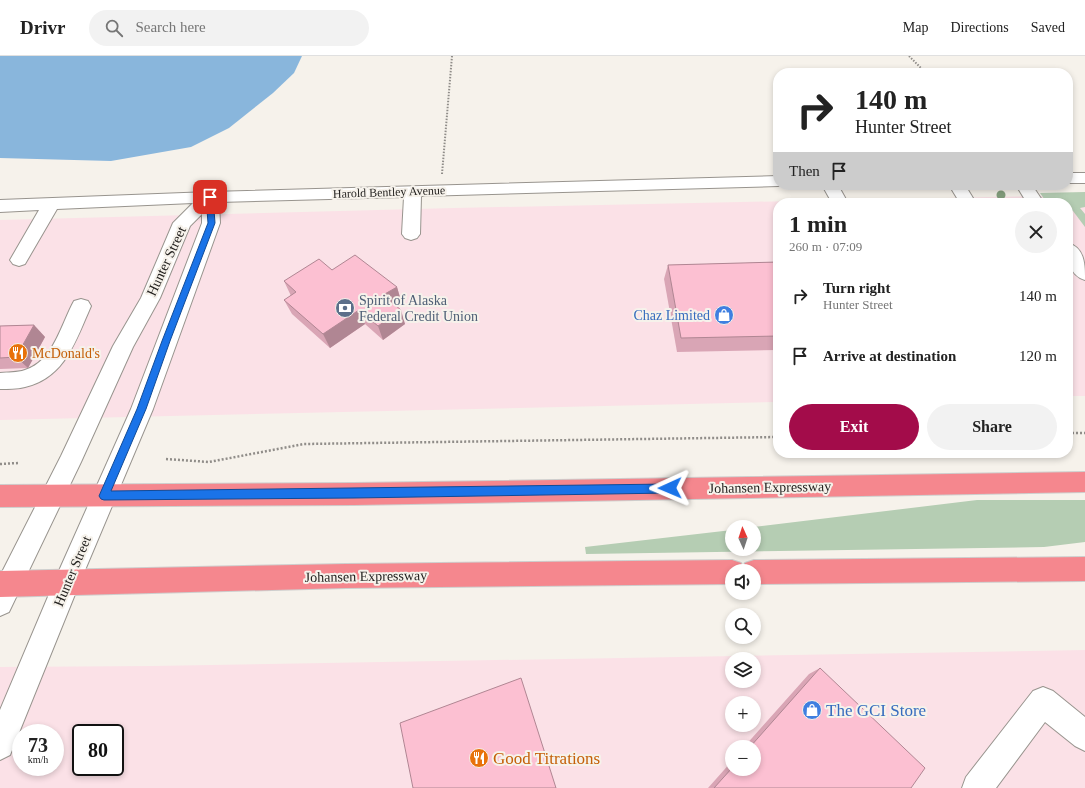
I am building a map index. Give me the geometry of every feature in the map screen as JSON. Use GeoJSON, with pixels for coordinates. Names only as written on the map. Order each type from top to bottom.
{"type":"FeatureCollection","features":[{"type":"Feature","properties":{"kind":"highway","name":"Johansen Expressway"},"geometry":{"type":"LineString","coordinates":[[0,496],[354,494],[1085,482]]}},
{"type":"Feature","properties":{"kind":"highway"},"geometry":{"type":"LineString","coordinates":[[761,572],[1085,569]]}},
{"type":"Feature","properties":{"kind":"highway","name":"Johansen Expressway"},"geometry":{"type":"LineString","coordinates":[[3,590],[67,582],[346,576],[725,572]]}},
{"type":"Feature","properties":{"kind":"street"},"geometry":{"type":"LineString","coordinates":[[1073,178],[1085,178]]}},
{"type":"Feature","properties":{"kind":"street","name":"Harold Bentley Avenue"},"geometry":{"type":"LineString","coordinates":[[0,206],[210,197],[773,181]]}},
{"type":"Feature","properties":{"kind":"street"},"geometry":{"type":"LineString","coordinates":[[411,234],[413,191]]}},
{"type":"Feature","properties":{"kind":"street","name":"Hunter Street"},"geometry":{"type":"LineString","coordinates":[[3,590],[54,495],[124,346],[150,298],[182,223],[210,197]]}},
{"type":"Feature","properties":{"kind":"street","name":"Hunter Street"},"geometry":{"type":"LineString","coordinates":[[0,745],[67,582],[142,409],[211,223],[210,197]]}},
{"type":"Feature","properties":{"kind":"street"},"geometry":{"type":"LineString","coordinates":[[19,260],[51,204]]}},
{"type":"Feature","properties":{"kind":"street"},"geometry":{"type":"LineString","coordinates":[[1073,256],[1085,274]]}},
{"type":"Feature","properties":{"kind":"street"},"geometry":{"type":"LineString","coordinates":[[0,381],[29,378],[47,368],[58,354],[81,306]]}},
{"type":"Feature","properties":{"kind":"street"},"geometry":{"type":"LineString","coordinates":[[977,788],[1043,701],[1085,736]]}},
{"type":"Feature","properties":{"kind":"path"},"geometry":{"type":"LineString","coordinates":[[442,190],[442,169],[452,56]]}},
{"type":"Feature","properties":{"kind":"path"},"geometry":{"type":"LineString","coordinates":[[910,56],[921,68]]}},
{"type":"Feature","properties":{"kind":"path"},"geometry":{"type":"LineString","coordinates":[[1073,433],[1085,433]]}},
{"type":"Feature","properties":{"kind":"path"},"geometry":{"type":"LineString","coordinates":[[166,459],[209,462],[304,444],[773,437]]}},
{"type":"Feature","properties":{"kind":"path"},"geometry":{"type":"LineString","coordinates":[[0,464],[19,463]]}},
{"type":"Feature","properties":{"kind":"shaded area"},"geometry":{"type":"Polygon","coordinates":[[[1085,195],[1085,396],[1073,396],[1073,198],[939,198],[1085,195]]]}},
{"type":"Feature","properties":{"kind":"shaded area"},"geometry":{"type":"Polygon","coordinates":[[[773,201],[773,402],[0,420],[0,220],[773,201]]]}},
{"type":"Feature","properties":{"kind":"shaded area"},"geometry":{"type":"Polygon","coordinates":[[[1085,650],[1085,788],[0,788],[0,667],[152,666],[725,656],[725,688],[761,688],[761,656],[1085,650]]]}},
{"type":"Feature","properties":{"kind":"green space"},"geometry":{"type":"Polygon","coordinates":[[[1085,192],[1085,207],[1080,208],[1085,214],[1085,227],[1073,211],[1073,198],[1044,198],[1040,193],[1085,192]]]}},
{"type":"Feature","properties":{"kind":"green space"},"geometry":{"type":"Polygon","coordinates":[[[977,500],[1085,500],[1085,542],[1044,547],[761,551],[761,526],[977,500]]]}},
{"type":"Feature","properties":{"kind":"green space"},"geometry":{"type":"Polygon","coordinates":[[[725,531],[725,552],[586,554],[585,547],[725,531]]]}},
{"type":"Feature","properties":{"kind":"water"},"geometry":{"type":"Polygon","coordinates":[[[0,56],[302,56],[294,73],[273,93],[229,128],[191,147],[111,161],[0,158],[0,56]]]}},
{"type":"Feature","properties":{"kind":"building","name":"Spirit of Alaska Federal Credit Union"},"geometry":{"type":"Polygon","coordinates":[[[355,255],[397,287],[383,295],[401,310],[378,326],[359,310],[323,334],[284,300],[296,292],[284,281],[319,259],[332,270],[355,255]]]}},
{"type":"Feature","properties":{"kind":"building","name":"Chaz Limited"},"geometry":{"type":"Polygon","coordinates":[[[773,262],[773,336],[681,338],[668,265],[773,262]]]}},
{"type":"Feature","properties":{"kind":"building"},"geometry":{"type":"Polygon","coordinates":[[[34,325],[16,357],[0,358],[0,326],[34,325]]]}},
{"type":"Feature","properties":{"kind":"building","name":"The GCI Store"},"geometry":{"type":"Polygon","coordinates":[[[820,668],[925,768],[911,788],[714,788],[725,776],[761,776],[761,740],[756,740],[820,668]]]}},
{"type":"Feature","properties":{"kind":"building","name":"Good Titrations"},"geometry":{"type":"Polygon","coordinates":[[[521,678],[556,788],[413,788],[400,723],[521,678]]]}},
{"type":"Feature","properties":{"kind":"place","name":"Spirit of Alaska Federal Credit Union"},"geometry":{"type":"Point","coordinates":[345,308]}},
{"type":"Feature","properties":{"kind":"place","name":"Chaz Limited"},"geometry":{"type":"Point","coordinates":[724,315]}},
{"type":"Feature","properties":{"kind":"place","name":"McDonald's"},"geometry":{"type":"Point","coordinates":[18,353]}},
{"type":"Feature","properties":{"kind":"place","name":"The GCI Store"},"geometry":{"type":"Point","coordinates":[812,710]}},
{"type":"Feature","properties":{"kind":"place","name":"Good Titrations"},"geometry":{"type":"Point","coordinates":[479,758]}},
{"type":"Feature","properties":{"kind":"route"},"geometry":{"type":"LineString","coordinates":[[210,197],[211,223],[142,409],[104,496],[354,494],[670,488]]}}]}
